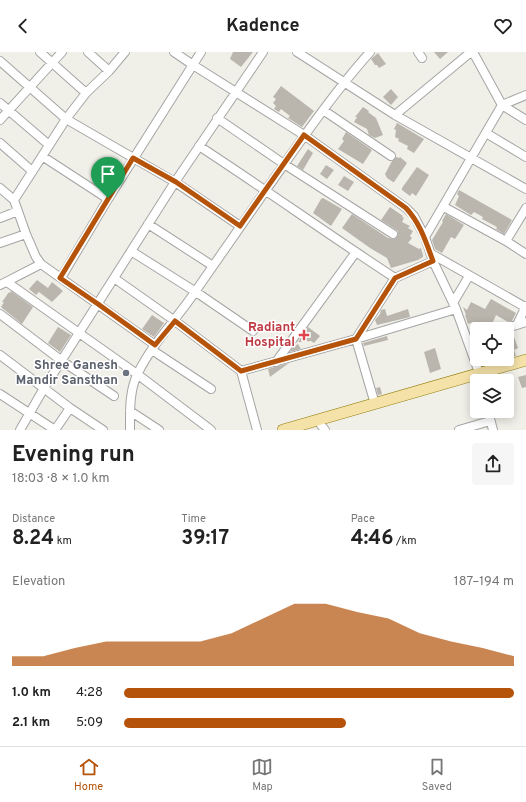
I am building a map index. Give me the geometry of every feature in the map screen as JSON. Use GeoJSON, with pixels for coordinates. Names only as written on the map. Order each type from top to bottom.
{"type":"FeatureCollection","features":[{"type":"Feature","properties":{"kind":"main road"},"geometry":{"type":"LineString","coordinates":[[489,374],[526,360]]}},
{"type":"Feature","properties":{"kind":"main road"},"geometry":{"type":"LineString","coordinates":[[284,430],[375,404],[470,380]]}},
{"type":"Feature","properties":{"kind":"street"},"geometry":{"type":"LineString","coordinates":[[40,52],[86,92]]}},
{"type":"Feature","properties":{"kind":"street"},"geometry":{"type":"LineString","coordinates":[[0,120],[62,52]]}},
{"type":"Feature","properties":{"kind":"street"},"geometry":{"type":"LineString","coordinates":[[88,52],[109,71]]}},
{"type":"Feature","properties":{"kind":"street"},"geometry":{"type":"LineString","coordinates":[[14,200],[66,119],[86,92],[109,71],[125,52]]}},
{"type":"Feature","properties":{"kind":"street"},"geometry":{"type":"LineString","coordinates":[[174,52],[193,66],[304,135],[406,208],[414,216],[425,237],[431,257],[455,306],[480,374]]}},
{"type":"Feature","properties":{"kind":"street"},"geometry":{"type":"LineString","coordinates":[[60,278],[108,198],[201,52]]}},
{"type":"Feature","properties":{"kind":"street"},"geometry":{"type":"LineString","coordinates":[[20,430],[44,388],[148,224],[235,91],[263,52]]}},
{"type":"Feature","properties":{"kind":"street"},"geometry":{"type":"LineString","coordinates":[[299,52],[395,115],[526,189]]}},
{"type":"Feature","properties":{"kind":"street"},"geometry":{"type":"LineString","coordinates":[[130,430],[130,411],[133,386],[137,374],[153,347],[175,321],[196,292],[304,135],[344,82],[370,52]]}},
{"type":"Feature","properties":{"kind":"street"},"geometry":{"type":"LineString","coordinates":[[395,115],[472,52],[502,105],[526,120]]}},
{"type":"Feature","properties":{"kind":"street"},"geometry":{"type":"LineString","coordinates":[[0,61],[66,119],[176,182],[240,226]]}},
{"type":"Feature","properties":{"kind":"street"},"geometry":{"type":"LineString","coordinates":[[425,237],[444,207],[502,105],[526,95]]}},
{"type":"Feature","properties":{"kind":"street"},"geometry":{"type":"LineString","coordinates":[[0,103],[49,145]]}},
{"type":"Feature","properties":{"kind":"street"},"geometry":{"type":"LineString","coordinates":[[323,110],[391,156]]}},
{"type":"Feature","properties":{"kind":"street"},"geometry":{"type":"LineString","coordinates":[[218,118],[284,164],[393,234]]}},
{"type":"Feature","properties":{"kind":"street"},"geometry":{"type":"LineString","coordinates":[[486,133],[526,157]]}},
{"type":"Feature","properties":{"kind":"street"},"geometry":{"type":"LineString","coordinates":[[0,143],[32,171]]}},
{"type":"Feature","properties":{"kind":"street"},"geometry":{"type":"LineString","coordinates":[[199,146],[395,278]]}},
{"type":"Feature","properties":{"kind":"street"},"geometry":{"type":"LineString","coordinates":[[42,156],[108,198]]}},
{"type":"Feature","properties":{"kind":"street"},"geometry":{"type":"LineString","coordinates":[[1,189],[14,200],[36,257],[42,264],[98,304],[153,347],[211,388]]}},
{"type":"Feature","properties":{"kind":"street"},"geometry":{"type":"LineString","coordinates":[[444,207],[506,241],[526,254]]}},
{"type":"Feature","properties":{"kind":"street"},"geometry":{"type":"LineString","coordinates":[[506,241],[526,208]]}},
{"type":"Feature","properties":{"kind":"street"},"geometry":{"type":"LineString","coordinates":[[0,218],[18,211]]}},
{"type":"Feature","properties":{"kind":"street"},"geometry":{"type":"LineString","coordinates":[[148,224],[213,266]]}},
{"type":"Feature","properties":{"kind":"street"},"geometry":{"type":"LineString","coordinates":[[0,243],[26,234]]}},
{"type":"Feature","properties":{"kind":"street"},"geometry":{"type":"LineString","coordinates":[[131,251],[196,292],[253,331]]}},
{"type":"Feature","properties":{"kind":"street"},"geometry":{"type":"LineString","coordinates":[[276,362],[356,252]]}},
{"type":"Feature","properties":{"kind":"street"},"geometry":{"type":"LineString","coordinates":[[431,257],[525,307],[517,325]]}},
{"type":"Feature","properties":{"kind":"street"},"geometry":{"type":"LineString","coordinates":[[375,404],[356,339],[395,278],[431,257]]}},
{"type":"Feature","properties":{"kind":"street"},"geometry":{"type":"LineString","coordinates":[[42,264],[4,283],[137,374],[211,430]]}},
{"type":"Feature","properties":{"kind":"street"},"geometry":{"type":"LineString","coordinates":[[241,371],[356,339],[455,306],[469,276]]}},
{"type":"Feature","properties":{"kind":"street"},"geometry":{"type":"LineString","coordinates":[[114,278],[175,321],[241,371],[256,430]]}},
{"type":"Feature","properties":{"kind":"street"},"geometry":{"type":"LineString","coordinates":[[0,314],[62,361],[114,396]]}},
{"type":"Feature","properties":{"kind":"street"},"geometry":{"type":"LineString","coordinates":[[514,326],[526,322]]}},
{"type":"Feature","properties":{"kind":"street"},"geometry":{"type":"LineString","coordinates":[[0,355],[70,408],[103,430]]}},
{"type":"Feature","properties":{"kind":"street"},"geometry":{"type":"LineString","coordinates":[[0,394],[55,430],[70,408]]}},
{"type":"Feature","properties":{"kind":"street"},"geometry":{"type":"LineString","coordinates":[[130,411],[159,430]]}},
{"type":"Feature","properties":{"kind":"street"},"geometry":{"type":"LineString","coordinates":[[489,418],[493,430]]}},
{"type":"Feature","properties":{"kind":"street"},"geometry":{"type":"LineString","coordinates":[[317,420],[325,430]]}},
{"type":"Feature","properties":{"kind":"street"},"geometry":{"type":"LineString","coordinates":[[459,430],[477,427],[490,421]]}},
{"type":"Feature","properties":{"kind":"building"},"geometry":{"type":"Polygon","coordinates":[[[233,52],[253,52],[241,67],[230,59],[233,52]]]}},
{"type":"Feature","properties":{"kind":"building"},"geometry":{"type":"Polygon","coordinates":[[[434,52],[448,52],[440,59],[434,52]]]}},
{"type":"Feature","properties":{"kind":"building"},"geometry":{"type":"Polygon","coordinates":[[[378,53],[386,64],[379,68],[371,59],[378,53]]]}},
{"type":"Feature","properties":{"kind":"building"},"geometry":{"type":"Polygon","coordinates":[[[281,86],[314,111],[302,127],[288,118],[290,116],[281,109],[279,112],[274,109],[276,106],[273,103],[276,99],[273,97],[281,86]]]}},
{"type":"Feature","properties":{"kind":"building"},"geometry":{"type":"Polygon","coordinates":[[[391,89],[398,97],[391,105],[383,97],[391,89]]]}},
{"type":"Feature","properties":{"kind":"building"},"geometry":{"type":"Polygon","coordinates":[[[363,107],[376,118],[383,135],[375,138],[369,135],[367,129],[354,122],[357,117],[355,117],[363,107]]]}},
{"type":"Feature","properties":{"kind":"building"},"geometry":{"type":"Polygon","coordinates":[[[397,123],[424,139],[414,153],[407,149],[408,146],[398,141],[399,139],[395,137],[396,130],[394,129],[397,123]]]}},
{"type":"Feature","properties":{"kind":"building"},"geometry":{"type":"Polygon","coordinates":[[[346,132],[372,150],[363,164],[338,149],[344,141],[342,139],[346,132]]]}},
{"type":"Feature","properties":{"kind":"building"},"geometry":{"type":"Polygon","coordinates":[[[308,149],[313,153],[303,170],[297,166],[308,149]]]}},
{"type":"Feature","properties":{"kind":"building"},"geometry":{"type":"Polygon","coordinates":[[[396,157],[400,157],[407,163],[393,182],[387,178],[385,174],[396,157]]]}},
{"type":"Feature","properties":{"kind":"building"},"geometry":{"type":"Polygon","coordinates":[[[326,165],[334,170],[327,179],[320,174],[326,165]]]}},
{"type":"Feature","properties":{"kind":"building"},"geometry":{"type":"Polygon","coordinates":[[[417,167],[429,175],[416,196],[412,193],[410,196],[402,190],[402,188],[417,167]]]}},
{"type":"Feature","properties":{"kind":"building"},"geometry":{"type":"Polygon","coordinates":[[[344,176],[354,182],[348,191],[338,185],[344,176]]]}},
{"type":"Feature","properties":{"kind":"building"},"geometry":{"type":"Polygon","coordinates":[[[459,190],[512,220],[504,234],[496,229],[497,227],[482,219],[483,217],[474,212],[471,215],[455,205],[459,196],[457,194],[459,190]]]}},
{"type":"Feature","properties":{"kind":"building"},"geometry":{"type":"Polygon","coordinates":[[[323,198],[342,209],[331,226],[313,213],[323,198]]]}},
{"type":"Feature","properties":{"kind":"building"},"geometry":{"type":"Polygon","coordinates":[[[390,207],[403,216],[402,217],[404,218],[402,222],[410,226],[408,228],[413,231],[410,236],[412,238],[408,243],[419,249],[421,248],[423,255],[423,257],[418,260],[391,268],[387,258],[342,228],[352,214],[388,238],[395,239],[398,235],[398,231],[381,220],[390,207]]]}},
{"type":"Feature","properties":{"kind":"building"},"geometry":{"type":"Polygon","coordinates":[[[446,214],[464,225],[455,239],[451,237],[442,253],[435,249],[432,240],[446,214]]]}},
{"type":"Feature","properties":{"kind":"building"},"geometry":{"type":"Polygon","coordinates":[[[37,280],[48,288],[52,282],[63,291],[52,302],[39,292],[36,295],[29,289],[37,280]]]}},
{"type":"Feature","properties":{"kind":"building"},"geometry":{"type":"Polygon","coordinates":[[[11,291],[33,307],[22,324],[1,307],[4,302],[2,302],[11,291]]]}},
{"type":"Feature","properties":{"kind":"building"},"geometry":{"type":"Polygon","coordinates":[[[491,299],[516,313],[512,321],[508,322],[496,315],[493,322],[470,322],[468,324],[463,307],[467,310],[471,302],[485,309],[491,299]]]}},
{"type":"Feature","properties":{"kind":"building"},"geometry":{"type":"Polygon","coordinates":[[[385,309],[387,316],[408,309],[410,317],[377,325],[375,320],[380,314],[381,310],[385,309]]]}},
{"type":"Feature","properties":{"kind":"building"},"geometry":{"type":"Polygon","coordinates":[[[152,315],[164,323],[154,337],[142,329],[152,315]]]}},
{"type":"Feature","properties":{"kind":"building"},"geometry":{"type":"Polygon","coordinates":[[[58,327],[71,335],[60,352],[48,343],[58,327]]]}},
{"type":"Feature","properties":{"kind":"building"},"geometry":{"type":"Polygon","coordinates":[[[308,327],[320,336],[314,343],[311,341],[298,342],[308,327]]]}},
{"type":"Feature","properties":{"kind":"building"},"geometry":{"type":"Polygon","coordinates":[[[387,336],[388,340],[364,346],[363,343],[387,336]]]}},
{"type":"Feature","properties":{"kind":"building"},"geometry":{"type":"Polygon","coordinates":[[[514,337],[518,348],[514,350],[514,337]]]}},
{"type":"Feature","properties":{"kind":"building"},"geometry":{"type":"Polygon","coordinates":[[[298,344],[301,349],[290,352],[293,347],[298,344]]]}},
{"type":"Feature","properties":{"kind":"building"},"geometry":{"type":"Polygon","coordinates":[[[435,348],[441,369],[430,373],[424,352],[435,348]]]}},
{"type":"Feature","properties":{"kind":"building"},"geometry":{"type":"Polygon","coordinates":[[[289,363],[270,377],[268,369],[289,363]]]}},
{"type":"Feature","properties":{"kind":"building"},"geometry":{"type":"Polygon","coordinates":[[[526,375],[526,387],[522,388],[518,377],[526,375]]]}},
{"type":"Feature","properties":{"kind":"building"},"geometry":{"type":"Polygon","coordinates":[[[380,387],[382,394],[378,395],[376,388],[380,387]]]}},
{"type":"Feature","properties":{"kind":"place","name":"Radiant Hospital"},"geometry":{"type":"Point","coordinates":[304,335]}},
{"type":"Feature","properties":{"kind":"place","name":"Shree Ganesh Mandir Sansthan"},"geometry":{"type":"Point","coordinates":[126,373]}},
{"type":"Feature","properties":{"kind":"route"},"geometry":{"type":"LineString","coordinates":[[304,135],[406,208],[414,216],[425,237],[433,261],[395,278],[356,339],[241,371],[175,321],[155,345],[60,278],[108,198],[133,158],[176,182],[240,226],[304,135]]}}]}
